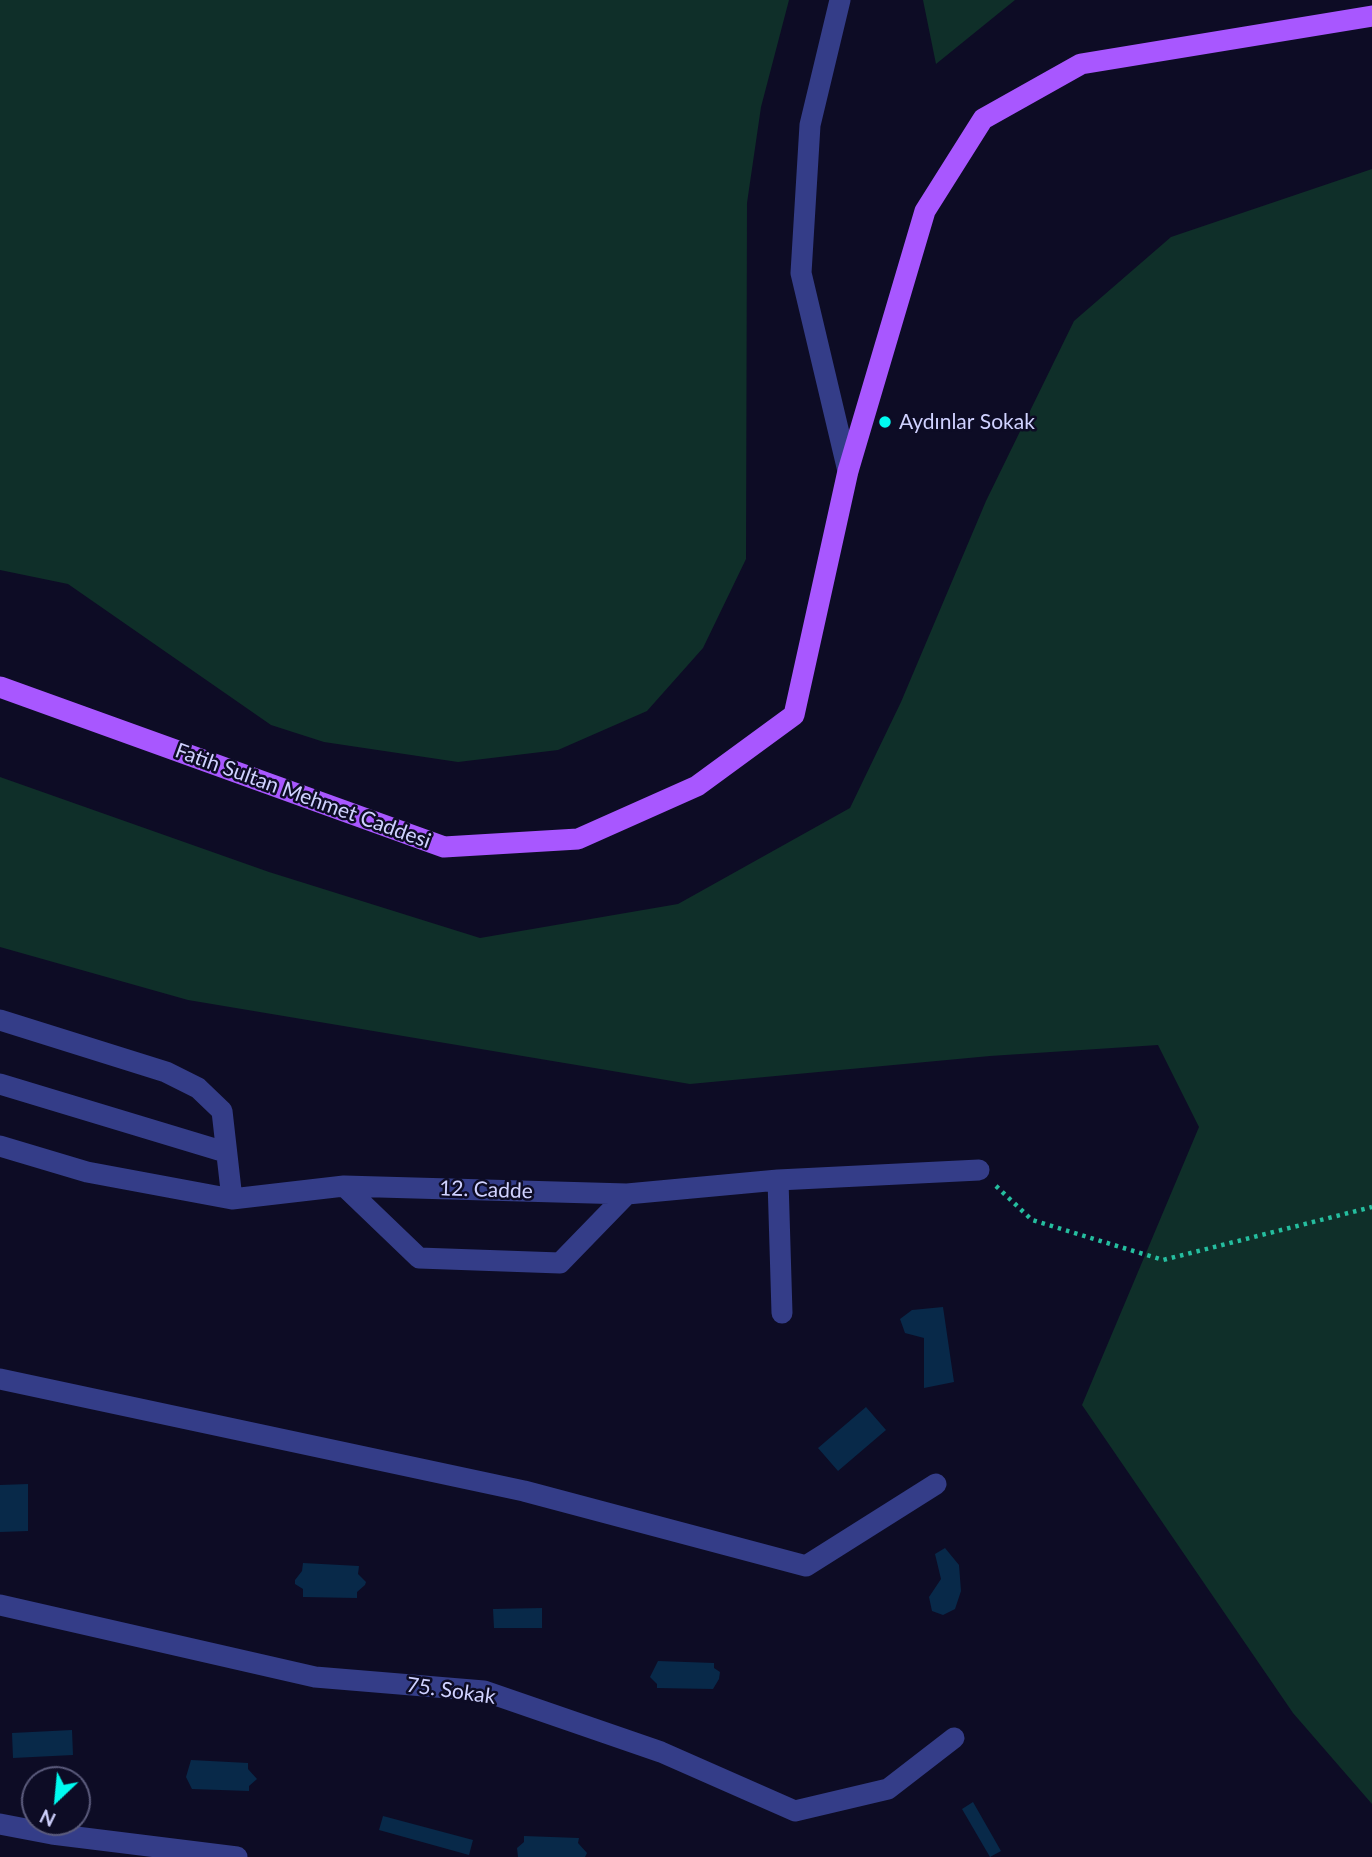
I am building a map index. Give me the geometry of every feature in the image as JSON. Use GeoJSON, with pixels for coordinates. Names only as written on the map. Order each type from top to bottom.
{"type":"FeatureCollection","features":[{"type":"Feature","properties":{"kind":"main road","name":"Fatih Sultan Mehmet Caddesi"},"geometry":{"type":"LineString","coordinates":[[0,687],[444,847],[578,839],[697,786],[794,715],[848,471],[925,211],[983,119],[1081,64],[1372,16]]}},
{"type":"Feature","properties":{"kind":"street"},"geometry":{"type":"LineString","coordinates":[[841,0],[810,125],[801,273],[848,471]]}},
{"type":"Feature","properties":{"kind":"street"},"geometry":{"type":"LineString","coordinates":[[0,1020],[183,1079],[211,1098],[222,1111],[232,1199]]}},
{"type":"Feature","properties":{"kind":"street"},"geometry":{"type":"LineString","coordinates":[[0,1084],[225,1152]]}},
{"type":"Feature","properties":{"kind":"street","name":"12. Cadde"},"geometry":{"type":"LineString","coordinates":[[0,1146],[87,1172],[232,1199],[344,1186],[627,1194],[778,1180],[979,1170]]}},
{"type":"Feature","properties":{"kind":"street"},"geometry":{"type":"LineString","coordinates":[[778,1180],[782,1313]]}},
{"type":"Feature","properties":{"kind":"street"},"geometry":{"type":"LineString","coordinates":[[344,1186],[419,1258],[560,1263],[627,1194]]}},
{"type":"Feature","properties":{"kind":"street"},"geometry":{"type":"LineString","coordinates":[[0,1379],[524,1491],[806,1566],[936,1484]]}},
{"type":"Feature","properties":{"kind":"street","name":"75. Sokak"},"geometry":{"type":"LineString","coordinates":[[0,1605],[315,1677],[484,1691],[661,1752],[795,1811],[888,1789],[954,1738]]}},
{"type":"Feature","properties":{"kind":"street"},"geometry":{"type":"LineString","coordinates":[[0,1824],[52,1834],[237,1857]]}},
{"type":"Feature","properties":{"kind":"path"},"geometry":{"type":"LineString","coordinates":[[979,1170],[1032,1220],[1163,1260],[1372,1207]]}},
{"type":"Feature","properties":{"kind":"green space"},"geometry":{"type":"Polygon","coordinates":[[[0,0],[789,0],[761,107],[747,203],[746,559],[703,648],[647,711],[558,750],[458,762],[324,742],[271,725],[68,584],[0,570],[0,0]]]}},
{"type":"Feature","properties":{"kind":"green space"},"geometry":{"type":"Polygon","coordinates":[[[923,0],[1015,0],[936,64],[923,0]]]}},
{"type":"Feature","properties":{"kind":"green space"},"geometry":{"type":"Polygon","coordinates":[[[1372,169],[1372,1804],[1293,1713],[1082,1405],[1199,1127],[1158,1045],[990,1056],[690,1084],[188,1000],[0,947],[0,777],[269,872],[480,938],[678,904],[850,808],[901,702],[986,501],[1074,321],[1171,237],[1372,169]]]}},
{"type":"Feature","properties":{"kind":"water"},"geometry":{"type":"Polygon","coordinates":[[[943,1307],[954,1382],[924,1388],[924,1338],[905,1333],[900,1319],[912,1310],[943,1307]]]}},
{"type":"Feature","properties":{"kind":"water"},"geometry":{"type":"Polygon","coordinates":[[[866,1407],[886,1430],[838,1471],[818,1448],[866,1407]]]}},
{"type":"Feature","properties":{"kind":"water"},"geometry":{"type":"Polygon","coordinates":[[[28,1484],[28,1531],[0,1532],[0,1485],[28,1484]]]}},
{"type":"Feature","properties":{"kind":"water"},"geometry":{"type":"Polygon","coordinates":[[[945,1548],[959,1565],[961,1591],[955,1609],[943,1615],[932,1611],[929,1597],[941,1579],[935,1554],[945,1548]]]}},
{"type":"Feature","properties":{"kind":"water"},"geometry":{"type":"Polygon","coordinates":[[[303,1563],[359,1566],[358,1574],[366,1582],[357,1592],[357,1598],[303,1597],[303,1589],[295,1584],[295,1580],[302,1571],[303,1563]]]}},
{"type":"Feature","properties":{"kind":"water"},"geometry":{"type":"Polygon","coordinates":[[[542,1608],[542,1628],[494,1628],[493,1609],[542,1608]]]}},
{"type":"Feature","properties":{"kind":"water"},"geometry":{"type":"Polygon","coordinates":[[[658,1661],[714,1663],[714,1668],[720,1672],[719,1679],[713,1689],[657,1688],[657,1684],[650,1677],[658,1661]]]}},
{"type":"Feature","properties":{"kind":"water"},"geometry":{"type":"Polygon","coordinates":[[[72,1730],[73,1755],[13,1758],[12,1733],[72,1730]]]}},
{"type":"Feature","properties":{"kind":"water"},"geometry":{"type":"Polygon","coordinates":[[[191,1760],[248,1763],[248,1769],[257,1779],[249,1786],[249,1791],[192,1789],[186,1777],[191,1760]]]}},
{"type":"Feature","properties":{"kind":"water"},"geometry":{"type":"Polygon","coordinates":[[[973,1802],[1001,1851],[990,1857],[962,1809],[973,1802]]]}},
{"type":"Feature","properties":{"kind":"water"},"geometry":{"type":"Polygon","coordinates":[[[383,1816],[473,1840],[469,1855],[379,1830],[383,1816]]]}},
{"type":"Feature","properties":{"kind":"water"},"geometry":{"type":"Polygon","coordinates":[[[524,1836],[579,1838],[578,1843],[587,1853],[585,1857],[518,1857],[517,1848],[524,1842],[524,1836]]]}},
{"type":"Feature","properties":{"kind":"place","name":"Aydınlar Sokak"},"geometry":{"type":"Point","coordinates":[885,422]}}]}
